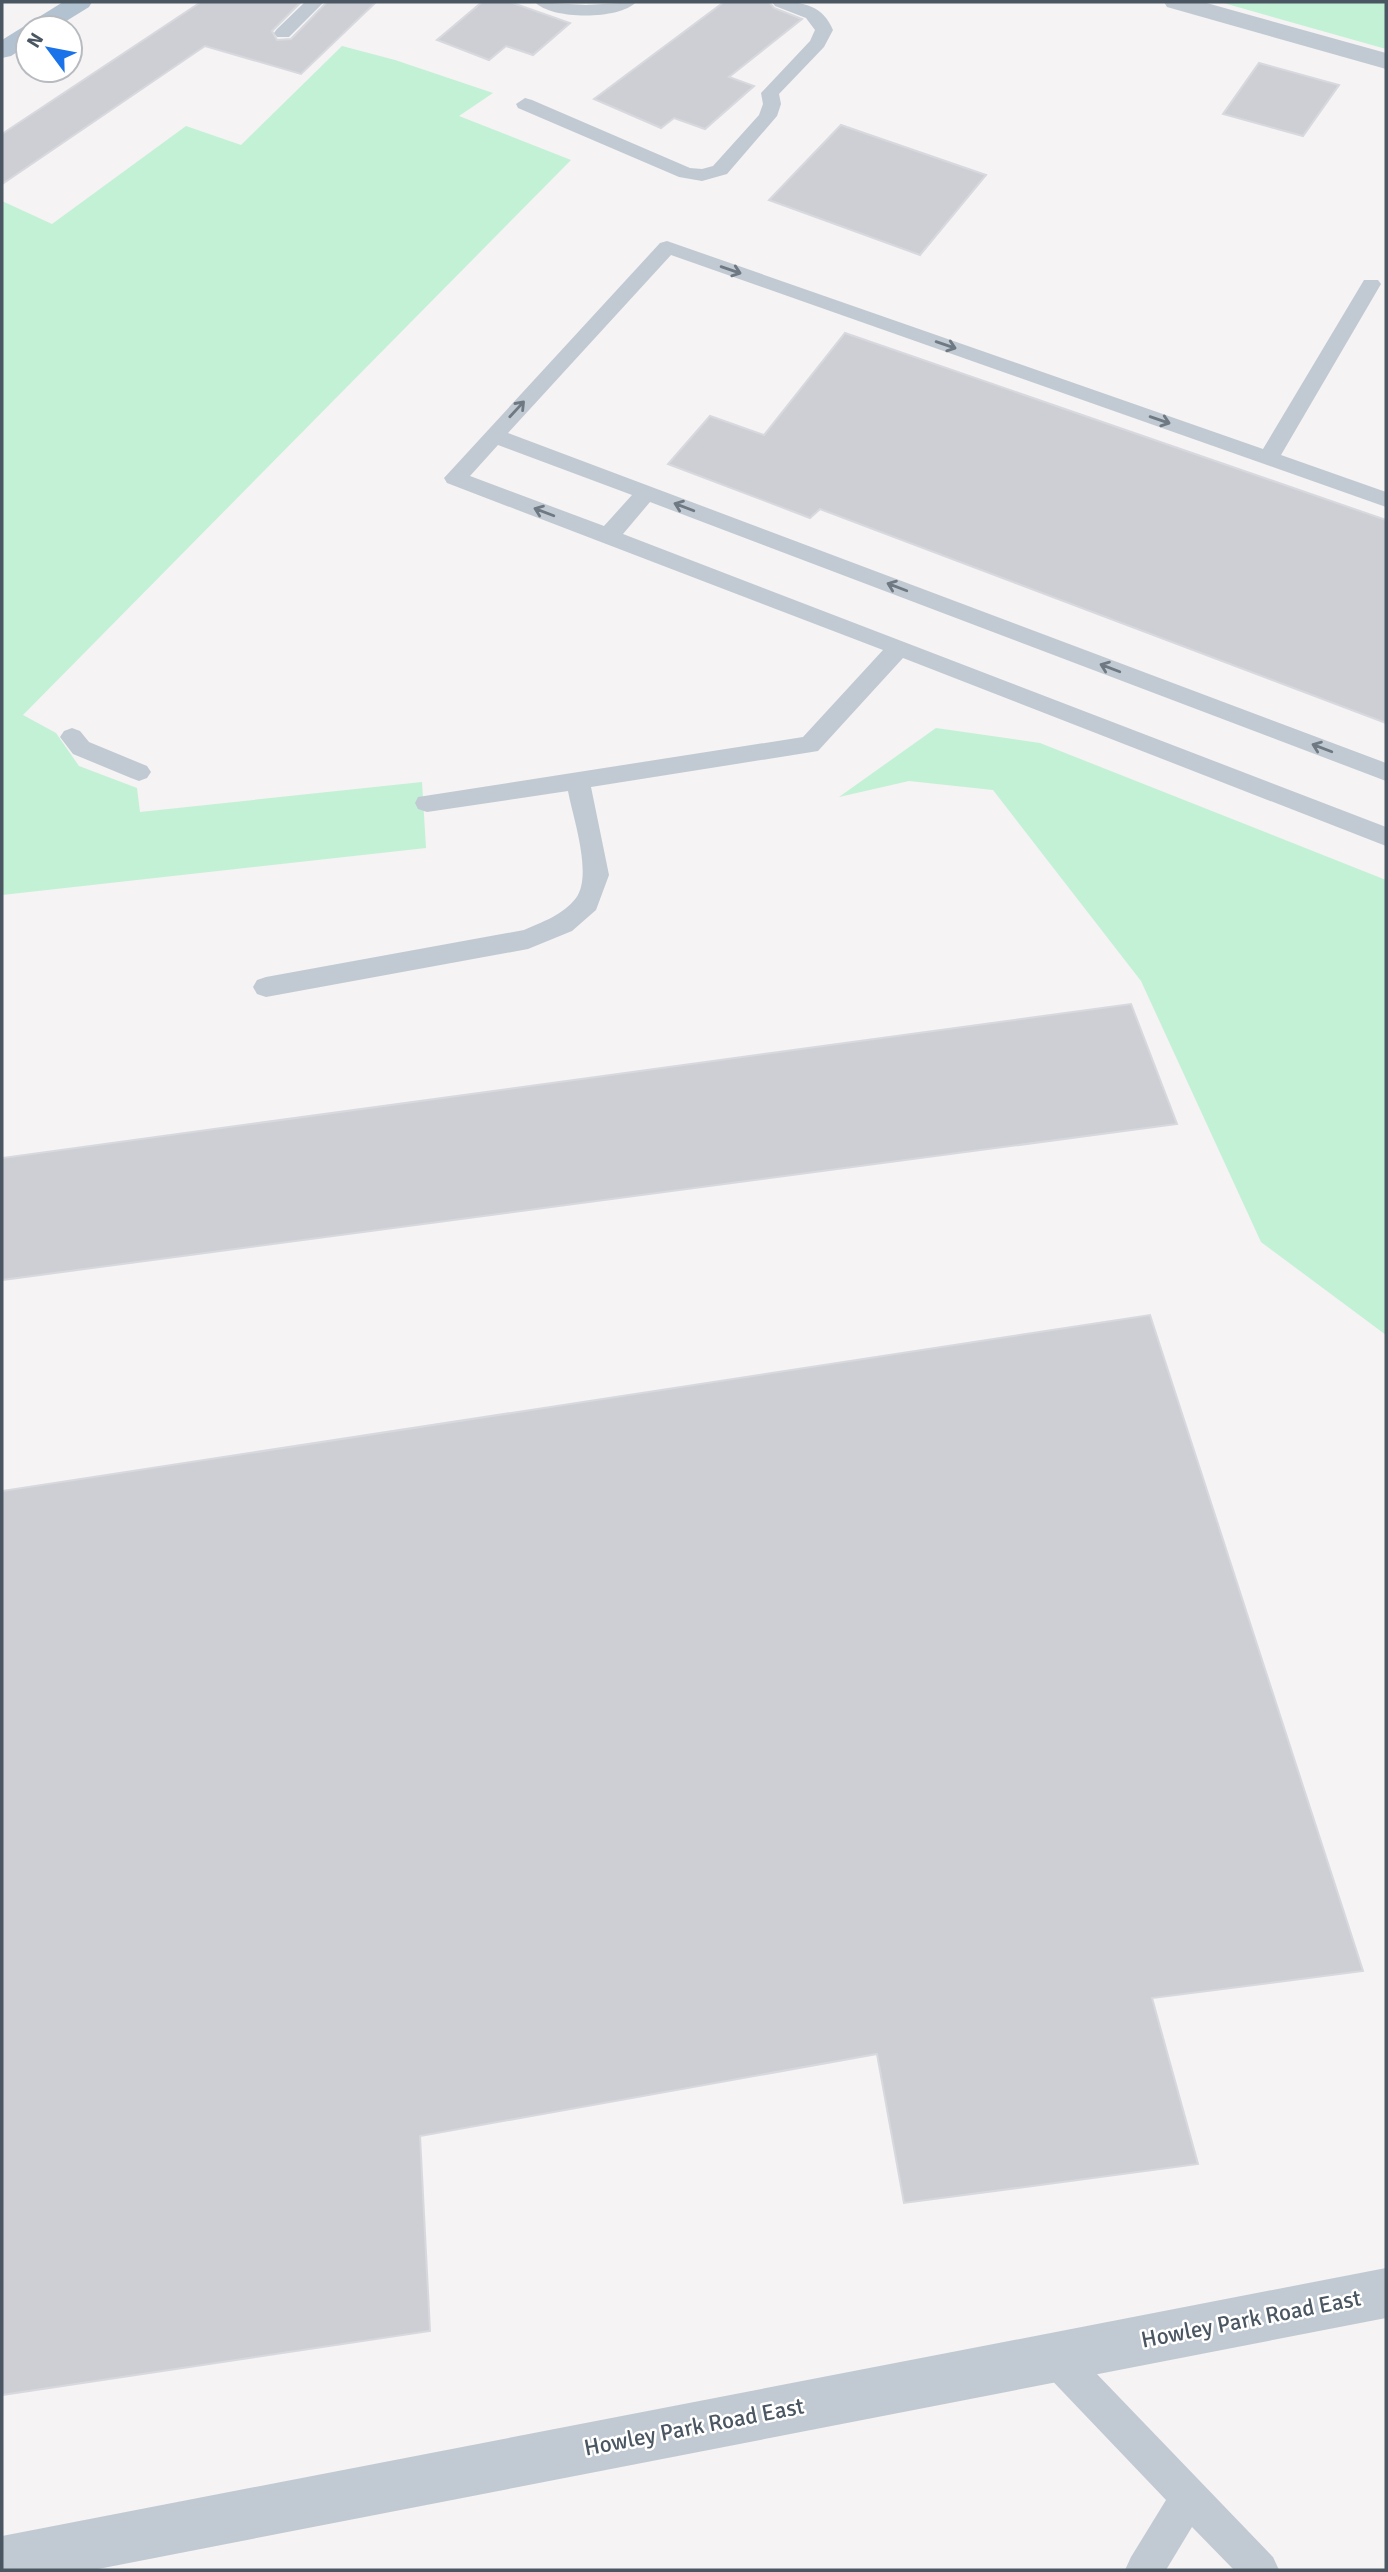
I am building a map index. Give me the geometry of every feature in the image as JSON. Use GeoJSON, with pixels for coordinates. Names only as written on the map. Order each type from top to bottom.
{"type":"FeatureCollection","features":[{"type":"Feature","properties":{"kind":"main road"},"geometry":{"type":"LineString","coordinates":[[60,14],[79,2]]}},
{"type":"Feature","properties":{"kind":"street"},"geometry":{"type":"LineString","coordinates":[[1176,2],[1386,61]]}},
{"type":"Feature","properties":{"kind":"street","name":"Howley Park Road East"},"geometry":{"type":"LineString","coordinates":[[2,2562],[1386,2293]]}},
{"type":"Feature","properties":{"kind":"lane"},"geometry":{"type":"LineString","coordinates":[[283,33],[315,2]]}},
{"type":"Feature","properties":{"kind":"lane"},"geometry":{"type":"LineString","coordinates":[[544,2],[584,10],[616,7],[627,2]]}},
{"type":"Feature","properties":{"kind":"lane"},"geometry":{"type":"LineString","coordinates":[[525,104],[686,173],[702,175],[720,170],[768,116],[772,104],[770,93],[818,43],[824,30],[821,20],[811,12],[781,2]]}},
{"type":"Feature","properties":{"kind":"lane"},"geometry":{"type":"LineString","coordinates":[[1386,500],[667,247],[455,478],[1386,837]]}},
{"type":"Feature","properties":{"kind":"lane"},"geometry":{"type":"LineString","coordinates":[[1269,458],[1371,284]]}},
{"type":"Feature","properties":{"kind":"lane"},"geometry":{"type":"LineString","coordinates":[[493,435],[1386,772]]}},
{"type":"Feature","properties":{"kind":"lane"},"geometry":{"type":"LineString","coordinates":[[608,536],[646,493]]}},
{"type":"Feature","properties":{"kind":"lane"},"geometry":{"type":"LineString","coordinates":[[427,803],[810,745],[899,648]]}},
{"type":"Feature","properties":{"kind":"lane"},"geometry":{"type":"LineString","coordinates":[[72,737],[81,748],[139,772]]}},
{"type":"Feature","properties":{"kind":"lane"},"geometry":{"type":"LineString","coordinates":[[266,987],[528,939],[563,924],[587,903],[597,874],[578,780]]}},
{"type":"Feature","properties":{"kind":"lane"},"geometry":{"type":"LineString","coordinates":[[1055,2357],[1260,2570]]}},
{"type":"Feature","properties":{"kind":"lane"},"geometry":{"type":"LineString","coordinates":[[1144,2570],[1190,2497]]}},
{"type":"Feature","properties":{"kind":"green space"},"geometry":{"type":"Polygon","coordinates":[[[1220,2],[1386,2],[1386,49],[1220,2]]]}},
{"type":"Feature","properties":{"kind":"green space"},"geometry":{"type":"Polygon","coordinates":[[[342,46],[395,60],[493,93],[459,116],[571,160],[23,715],[56,733],[79,766],[137,788],[140,812],[422,782],[426,848],[2,895],[2,201],[52,224],[186,126],[241,145],[342,46]]]}},
{"type":"Feature","properties":{"kind":"green space"},"geometry":{"type":"Polygon","coordinates":[[[936,728],[1040,743],[1386,880],[1386,1335],[1261,1242],[1141,981],[993,790],[909,781],[839,797],[936,728]]]}},
{"type":"Feature","properties":{"kind":"building"},"geometry":{"type":"Polygon","coordinates":[[[201,2],[301,2],[272,31],[277,40],[291,39],[327,2],[376,2],[301,74],[205,46],[2,184],[2,134],[77,84],[84,84],[84,80],[201,2]]]}},
{"type":"Feature","properties":{"kind":"building"},"geometry":{"type":"Polygon","coordinates":[[[482,2],[510,2],[570,23],[533,55],[506,46],[489,60],[437,40],[482,2]]]}},
{"type":"Feature","properties":{"kind":"building"},"geometry":{"type":"Polygon","coordinates":[[[724,2],[769,2],[774,8],[802,19],[729,77],[754,86],[705,129],[674,118],[661,128],[594,99],[724,2]]]}},
{"type":"Feature","properties":{"kind":"building"},"geometry":{"type":"Polygon","coordinates":[[[1259,63],[1339,85],[1303,136],[1223,114],[1259,63]]]}},
{"type":"Feature","properties":{"kind":"building"},"geometry":{"type":"Polygon","coordinates":[[[841,125],[986,175],[920,255],[769,200],[841,125]]]}},
{"type":"Feature","properties":{"kind":"building"},"geometry":{"type":"Polygon","coordinates":[[[845,333],[1386,520],[1386,723],[820,509],[810,518],[668,464],[710,416],[764,435],[845,333]]]}},
{"type":"Feature","properties":{"kind":"building"},"geometry":{"type":"Polygon","coordinates":[[[1131,1004],[1177,1124],[2,1280],[2,1158],[1131,1004]]]}},
{"type":"Feature","properties":{"kind":"building"},"geometry":{"type":"Polygon","coordinates":[[[1150,1315],[1363,1971],[1152,1998],[1198,2164],[904,2203],[877,2054],[420,2136],[430,2331],[2,2395],[2,1491],[1150,1315]]]}}]}
